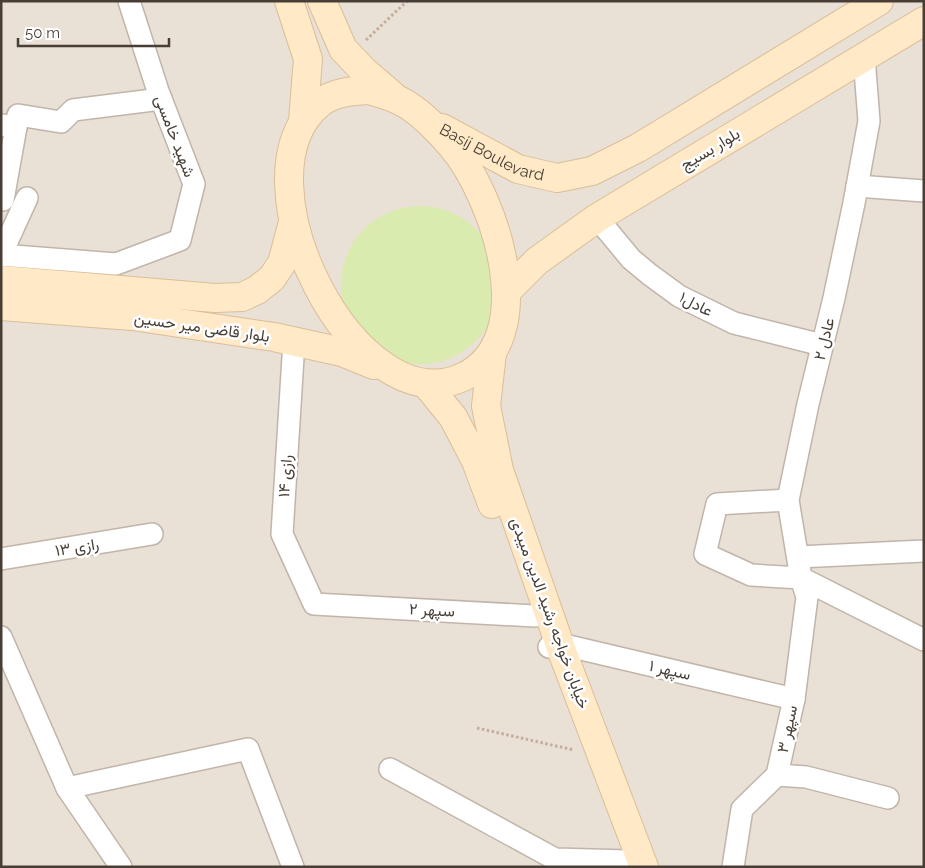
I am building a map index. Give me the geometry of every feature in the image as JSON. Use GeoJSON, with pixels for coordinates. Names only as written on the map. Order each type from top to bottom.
{"type":"FeatureCollection","features":[{"type":"Feature","properties":{"kind":"main road"},"geometry":{"type":"LineString","coordinates":[[288,1],[308,59],[303,121],[292,148],[289,182],[293,220],[304,258],[321,295],[343,328],[370,355],[398,374],[426,384],[452,383],[474,372],[492,353],[503,325],[506,292],[502,254],[492,216],[474,179],[452,146],[425,119]]}},
{"type":"Feature","properties":{"kind":"main road"},"geometry":{"type":"LineString","coordinates":[[322,1],[343,49],[363,70],[397,99],[425,119],[518,169],[558,178],[592,171],[638,148],[879,1]]}},
{"type":"Feature","properties":{"kind":"main road","name":"بلوار بسیج"},"geometry":{"type":"LineString","coordinates":[[506,292],[538,261],[597,218],[924,21]]}},
{"type":"Feature","properties":{"kind":"main road"},"geometry":{"type":"LineString","coordinates":[[303,121],[321,102],[343,92],[369,90],[397,99]]}},
{"type":"Feature","properties":{"kind":"main road"},"geometry":{"type":"LineString","coordinates":[[638,148],[632,162],[639,177],[655,182]]}},
{"type":"Feature","properties":{"kind":"main road","name":"بلوار قاضی میر حسین"},"geometry":{"type":"LineString","coordinates":[[1,280],[215,298],[242,297],[258,290],[272,278],[282,263],[293,220]]}},
{"type":"Feature","properties":{"kind":"main road","name":"بلوار قاضی میر حسین"},"geometry":{"type":"LineString","coordinates":[[1,306],[132,316],[274,336],[342,352],[398,374]]}},
{"type":"Feature","properties":{"kind":"main road","name":"خیابان خواجه رشید الدین میبدی"},"geometry":{"type":"LineString","coordinates":[[492,353],[486,406],[499,470],[541,612],[636,863]]}},
{"type":"Feature","properties":{"kind":"main road","name":"خیابان خواجه رشید الدین میبدی"},"geometry":{"type":"LineString","coordinates":[[426,384],[453,417],[476,461],[541,612]]}},
{"type":"Feature","properties":{"kind":"main road","name":"خیابان خواجه رشید الدین میبدی"},"geometry":{"type":"LineString","coordinates":[[553,646],[587,753],[636,863]]}},
{"type":"Feature","properties":{"kind":"street","name":"شهید خامسی"},"geometry":{"type":"LineString","coordinates":[[1,255],[116,264],[180,240],[194,184],[161,99],[129,1]]}},
{"type":"Feature","properties":{"kind":"street","name":"عادل ۲"},"geometry":{"type":"LineString","coordinates":[[788,500],[857,186],[869,121],[864,57]]}},
{"type":"Feature","properties":{"kind":"street"},"geometry":{"type":"LineString","coordinates":[[3,200],[9,126],[18,115],[61,122],[73,110],[161,99]]}},
{"type":"Feature","properties":{"kind":"street"},"geometry":{"type":"LineString","coordinates":[[857,186],[924,191]]}},
{"type":"Feature","properties":{"kind":"street"},"geometry":{"type":"LineString","coordinates":[[1,255],[27,198]]}},
{"type":"Feature","properties":{"kind":"street","name":"عادل۱"},"geometry":{"type":"LineString","coordinates":[[597,218],[631,259],[679,296],[734,323],[822,345]]}},
{"type":"Feature","properties":{"kind":"street","name":"رازی ۱۴"},"geometry":{"type":"LineString","coordinates":[[294,341],[282,534],[314,604]]}},
{"type":"Feature","properties":{"kind":"street"},"geometry":{"type":"LineString","coordinates":[[788,500],[717,504],[705,554],[751,575],[801,578],[924,640]]}},
{"type":"Feature","properties":{"kind":"street","name":"سپهر ۳"},"geometry":{"type":"LineString","coordinates":[[733,867],[742,808],[777,775],[794,699],[807,597],[801,578],[788,500]]}},
{"type":"Feature","properties":{"kind":"street","name":"رازی ۱۳"},"geometry":{"type":"LineString","coordinates":[[1,559],[152,534]]}},
{"type":"Feature","properties":{"kind":"street"},"geometry":{"type":"LineString","coordinates":[[798,557],[924,551]]}},
{"type":"Feature","properties":{"kind":"street","name":"سپهر ۲"},"geometry":{"type":"LineString","coordinates":[[314,604],[541,612]]}},
{"type":"Feature","properties":{"kind":"street"},"geometry":{"type":"LineString","coordinates":[[1,637],[67,788],[121,867]]}},
{"type":"Feature","properties":{"kind":"street","name":"سپهر ۱"},"geometry":{"type":"LineString","coordinates":[[553,646],[794,699]]}},
{"type":"Feature","properties":{"kind":"street"},"geometry":{"type":"LineString","coordinates":[[67,788],[248,749],[293,867]]}},
{"type":"Feature","properties":{"kind":"street"},"geometry":{"type":"LineString","coordinates":[[390,769],[556,859],[636,863]]}},
{"type":"Feature","properties":{"kind":"street"},"geometry":{"type":"LineString","coordinates":[[777,775],[806,777],[888,798]]}},
{"type":"Feature","properties":{"kind":"path"},"geometry":{"type":"LineString","coordinates":[[352,58],[371,34],[407,1]]}},
{"type":"Feature","properties":{"kind":"path"},"geometry":{"type":"LineString","coordinates":[[476,728],[587,753]]}},
{"type":"Feature","properties":{"kind":"shaded area"},"geometry":{"type":"Polygon","coordinates":[[[1,1],[924,1],[924,867],[1,867],[1,1]]]}},
{"type":"Feature","properties":{"kind":"green space"},"geometry":{"type":"Polygon","coordinates":[[[428,206],[443,209],[457,215],[476,229],[486,241],[496,262],[499,285],[496,308],[486,329],[476,341],[464,351],[443,361],[428,364],[412,364],[397,361],[376,351],[354,329],[342,300],[341,277],[344,262],[354,241],[376,219],[405,207],[428,206]]]}}]}
